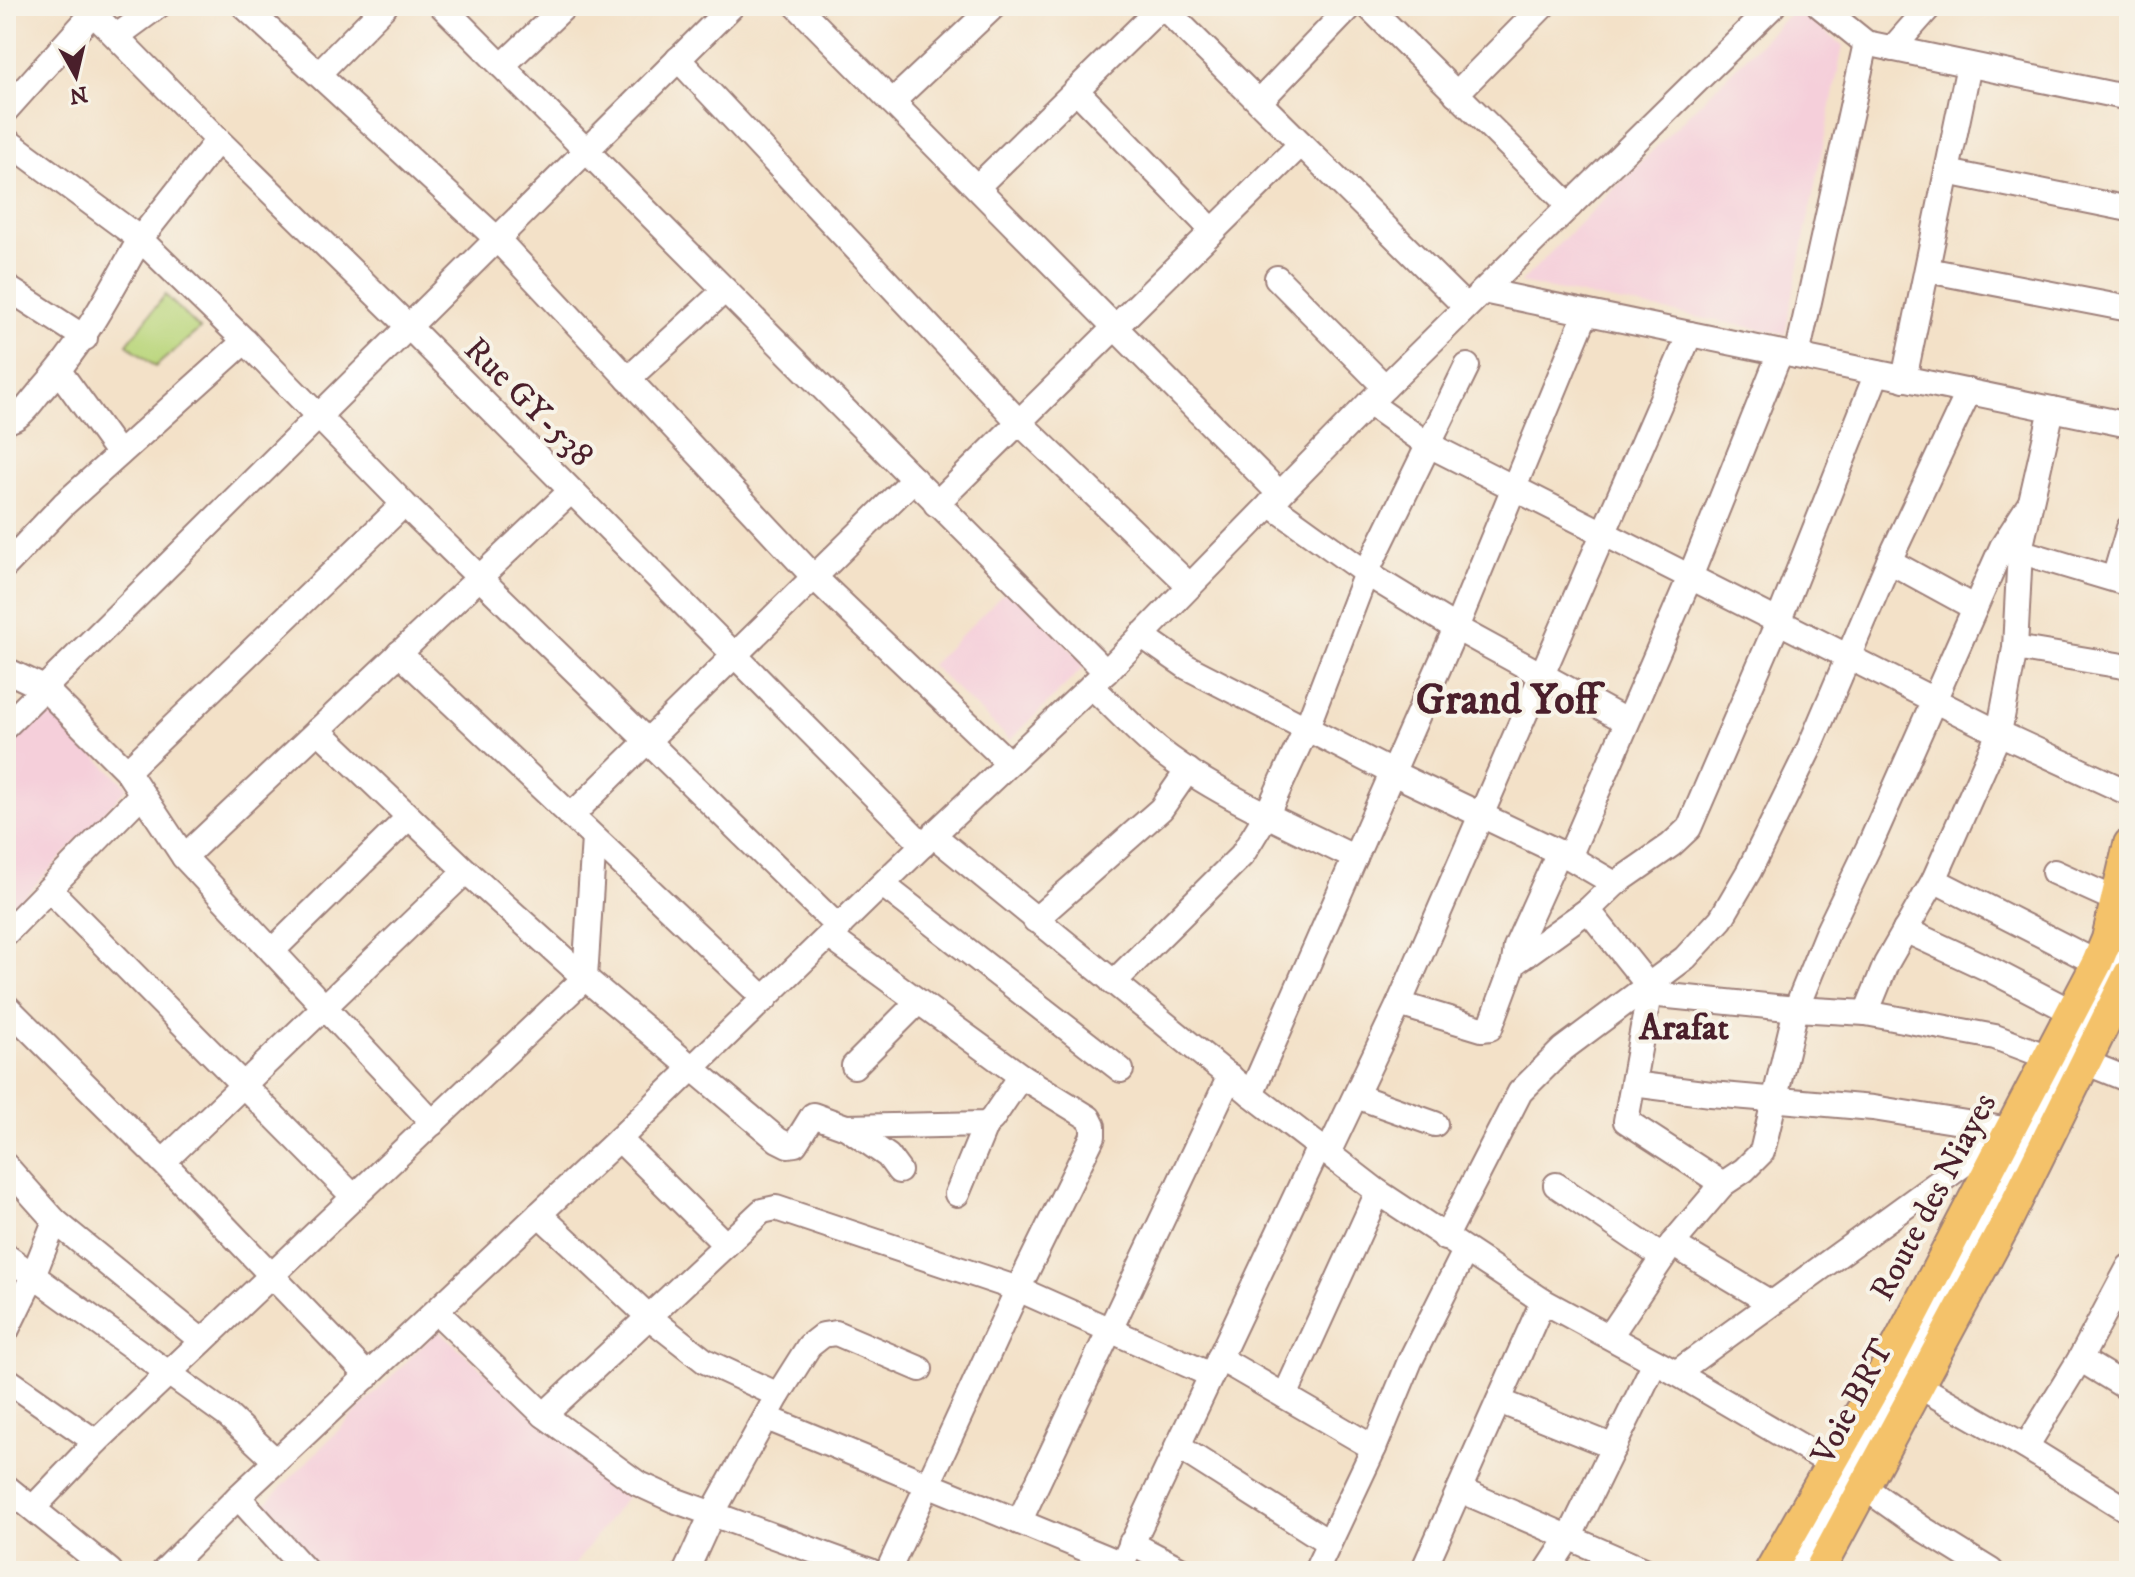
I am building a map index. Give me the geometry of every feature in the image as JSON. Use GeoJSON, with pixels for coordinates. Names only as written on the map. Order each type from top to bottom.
{"type":"FeatureCollection","features":[{"type":"Feature","properties":{"kind":"main road","name":"Route des Niayes"},"geometry":{"type":"LineString","coordinates":[[1770,1571],[1919,1386],[2087,1063],[2114,967],[2107,939],[2122,906],[2129,844]]}},
{"type":"Feature","properties":{"kind":"main road","name":"Route des Niayes"},"geometry":{"type":"LineString","coordinates":[[1819,1571],[1848,1475],[1886,1367],[2072,1012],[2114,967]]}},
{"type":"Feature","properties":{"kind":"street"},"geometry":{"type":"LineString","coordinates":[[117,36],[158,6]]}},
{"type":"Feature","properties":{"kind":"street"},"geometry":{"type":"LineString","coordinates":[[244,6],[497,239],[814,577],[1009,763]]}},
{"type":"Feature","properties":{"kind":"street"},"geometry":{"type":"LineString","coordinates":[[319,73],[385,6]]}},
{"type":"Feature","properties":{"kind":"street"},"geometry":{"type":"LineString","coordinates":[[442,6],[914,479],[1099,679],[1159,749],[1188,770],[1267,814],[1355,858]]}},
{"type":"Feature","properties":{"kind":"street"},"geometry":{"type":"LineString","coordinates":[[502,66],[565,6]]}},
{"type":"Feature","properties":{"kind":"street"},"geometry":{"type":"LineString","coordinates":[[6,726],[732,6]]}},
{"type":"Feature","properties":{"kind":"street"},"geometry":{"type":"LineString","coordinates":[[797,6],[1114,328],[1275,499],[1366,573],[1456,628],[1626,721]]}},
{"type":"Feature","properties":{"kind":"street"},"geometry":{"type":"LineString","coordinates":[[892,102],[994,6]]}},
{"type":"Feature","properties":{"kind":"street"},"geometry":{"type":"LineString","coordinates":[[977,187],[1162,6],[1301,144],[1474,299],[1586,313],[2129,425]]}},
{"type":"Feature","properties":{"kind":"street"},"geometry":{"type":"LineString","coordinates":[[1259,102],[1351,6]]}},
{"type":"Feature","properties":{"kind":"street"},"geometry":{"type":"LineString","coordinates":[[1368,6],[1570,206]]}},
{"type":"Feature","properties":{"kind":"street"},"geometry":{"type":"LineString","coordinates":[[1456,94],[1543,6]]}},
{"type":"Feature","properties":{"kind":"street"},"geometry":{"type":"LineString","coordinates":[[164,1571],[238,1497],[437,1312],[1099,679],[1377,395],[1773,6]]}},
{"type":"Feature","properties":{"kind":"street"},"geometry":{"type":"LineString","coordinates":[[1820,6],[1866,43],[2129,98]]}},
{"type":"Feature","properties":{"kind":"street"},"geometry":{"type":"LineString","coordinates":[[1892,49],[1930,6]]}},
{"type":"Feature","properties":{"kind":"street"},"geometry":{"type":"LineString","coordinates":[[9,101],[90,9]]}},
{"type":"Feature","properties":{"kind":"street","name":"Rue GY-538"},"geometry":{"type":"LineString","coordinates":[[90,9],[734,656],[928,840],[1035,920],[1378,1192],[1543,1301],[1666,1367],[1848,1475],[1954,1562],[1991,1571]]}},
{"type":"Feature","properties":{"kind":"street"},"geometry":{"type":"LineString","coordinates":[[1399,1004],[1482,1029],[1490,1028],[1514,963],[1516,947],[1564,854],[1626,721],[1789,354],[1866,43]]}},
{"type":"Feature","properties":{"kind":"street"},"geometry":{"type":"LineString","coordinates":[[678,59],[1019,422],[1189,585]]}},
{"type":"Feature","properties":{"kind":"street"},"geometry":{"type":"LineString","coordinates":[[1904,379],[1969,65]]}},
{"type":"Feature","properties":{"kind":"street"},"geometry":{"type":"LineString","coordinates":[[1076,90],[1213,231]]}},
{"type":"Feature","properties":{"kind":"street"},"geometry":{"type":"LineString","coordinates":[[6,140],[140,239],[319,415],[404,504],[647,741],[834,933],[918,1002],[1021,1076],[1089,1118],[1093,1136],[1018,1289],[888,1571]]}},
{"type":"Feature","properties":{"kind":"street"},"geometry":{"type":"LineString","coordinates":[[6,421],[19,416],[85,338],[140,239],[218,140]]}},
{"type":"Feature","properties":{"kind":"street"},"geometry":{"type":"LineString","coordinates":[[936,504],[1301,144]]}},
{"type":"Feature","properties":{"kind":"street"},"geometry":{"type":"LineString","coordinates":[[1947,172],[2129,209]]}},
{"type":"Feature","properties":{"kind":"street"},"geometry":{"type":"LineString","coordinates":[[1927,270],[2129,309]]}},
{"type":"Feature","properties":{"kind":"street"},"geometry":{"type":"LineString","coordinates":[[1277,278],[1377,395],[1427,444],[1999,733],[2129,793]]}},
{"type":"Feature","properties":{"kind":"street"},"geometry":{"type":"LineString","coordinates":[[6,287],[85,338]]}},
{"type":"Feature","properties":{"kind":"street"},"geometry":{"type":"LineString","coordinates":[[628,379],[725,290]]}},
{"type":"Feature","properties":{"kind":"street"},"geometry":{"type":"LineString","coordinates":[[1251,1094],[1456,628],[1586,313]]}},
{"type":"Feature","properties":{"kind":"street"},"geometry":{"type":"LineString","coordinates":[[1124,1559],[1215,1366],[1323,1150],[1356,1096],[1399,1004],[1690,334]]}},
{"type":"Feature","properties":{"kind":"street"},"geometry":{"type":"LineString","coordinates":[[6,565],[64,504],[245,341]]}},
{"type":"Feature","properties":{"kind":"street"},"geometry":{"type":"LineString","coordinates":[[1113,983],[1242,855],[1267,814],[1307,727],[1366,573],[1467,366]]}},
{"type":"Feature","properties":{"kind":"street"},"geometry":{"type":"LineString","coordinates":[[59,371],[119,454]]}},
{"type":"Feature","properties":{"kind":"street"},"geometry":{"type":"LineString","coordinates":[[1514,963],[1588,910],[1615,884],[1671,845],[1689,828],[1778,622],[1877,373]]}},
{"type":"Feature","properties":{"kind":"street"},"geometry":{"type":"LineString","coordinates":[[1316,1571],[1374,1448],[1455,1244],[1520,1092],[1563,1049],[1649,990],[1685,958],[1721,919],[1749,871],[1801,765],[1889,561],[1969,391]]}},
{"type":"Feature","properties":{"kind":"street"},"geometry":{"type":"LineString","coordinates":[[1610,1336],[1667,1250],[1723,1184],[1744,1170],[1762,1152],[1796,1009],[1827,933],[1975,608],[2011,548],[2029,505],[2052,409]]}},
{"type":"Feature","properties":{"kind":"street"},"geometry":{"type":"LineString","coordinates":[[571,816],[914,479]]}},
{"type":"Feature","properties":{"kind":"street"},"geometry":{"type":"LineString","coordinates":[[184,857],[571,491]]}},
{"type":"Feature","properties":{"kind":"street"},"geometry":{"type":"LineString","coordinates":[[127,771],[404,504]]}},
{"type":"Feature","properties":{"kind":"street"},"geometry":{"type":"LineString","coordinates":[[2011,548],[2122,582],[2129,528]]}},
{"type":"Feature","properties":{"kind":"street"},"geometry":{"type":"LineString","coordinates":[[1866,1013],[1886,964],[1934,880],[1999,733],[2015,648],[2011,548]]}},
{"type":"Feature","properties":{"kind":"street"},"geometry":{"type":"LineString","coordinates":[[1889,561],[1975,608]]}},
{"type":"Feature","properties":{"kind":"street"},"geometry":{"type":"LineString","coordinates":[[1141,635],[1187,667],[1393,773],[1564,854],[1615,884]]}},
{"type":"Feature","properties":{"kind":"street"},"geometry":{"type":"LineString","coordinates":[[2015,648],[2129,667]]}},
{"type":"Feature","properties":{"kind":"street"},"geometry":{"type":"LineString","coordinates":[[399,653],[765,999]]}},
{"type":"Feature","properties":{"kind":"street"},"geometry":{"type":"LineString","coordinates":[[6,670],[44,688],[127,771],[184,857],[433,1123]]}},
{"type":"Feature","properties":{"kind":"street"},"geometry":{"type":"LineString","coordinates":[[318,730],[466,871],[585,978],[778,1140],[788,1145],[795,1144],[813,1115],[846,1127],[877,1147],[899,1171]]}},
{"type":"Feature","properties":{"kind":"street"},"geometry":{"type":"LineString","coordinates":[[1035,920],[1161,809],[1188,770]]}},
{"type":"Feature","properties":{"kind":"street"},"geometry":{"type":"LineString","coordinates":[[6,933],[142,794]]}},
{"type":"Feature","properties":{"kind":"street"},"geometry":{"type":"LineString","coordinates":[[272,951],[409,817]]}},
{"type":"Feature","properties":{"kind":"street"},"geometry":{"type":"LineString","coordinates":[[33,1508],[96,1442],[585,978],[594,838]]}},
{"type":"Feature","properties":{"kind":"street"},"geometry":{"type":"LineString","coordinates":[[163,1162],[466,871]]}},
{"type":"Feature","properties":{"kind":"street"},"geometry":{"type":"LineString","coordinates":[[2054,872],[2122,906]]}},
{"type":"Feature","properties":{"kind":"street"},"geometry":{"type":"LineString","coordinates":[[1934,880],[2114,967]]}},
{"type":"Feature","properties":{"kind":"street"},"geometry":{"type":"LineString","coordinates":[[883,885],[1121,1070]]}},
{"type":"Feature","properties":{"kind":"street"},"geometry":{"type":"LineString","coordinates":[[49,889],[354,1197]]}},
{"type":"Feature","properties":{"kind":"street"},"geometry":{"type":"LineString","coordinates":[[1588,910],[1649,990],[1796,1009],[1866,1013],[1995,1037],[2048,1057]]}},
{"type":"Feature","properties":{"kind":"street"},"geometry":{"type":"LineString","coordinates":[[1905,930],[2072,1012]]}},
{"type":"Feature","properties":{"kind":"street","name":"Voie BRT"},"geometry":{"type":"LineString","coordinates":[[1799,1571],[2000,1193],[2129,938]]}},
{"type":"Feature","properties":{"kind":"street"},"geometry":{"type":"LineString","coordinates":[[1649,990],[1625,1117],[1629,1124],[1723,1184]]}},
{"type":"Feature","properties":{"kind":"street"},"geometry":{"type":"LineString","coordinates":[[854,1066],[918,1002]]}},
{"type":"Feature","properties":{"kind":"street"},"geometry":{"type":"LineString","coordinates":[[6,1006],[163,1162],[368,1376]]}},
{"type":"Feature","properties":{"kind":"street"},"geometry":{"type":"LineString","coordinates":[[2087,1063],[2129,1080]]}},
{"type":"Feature","properties":{"kind":"street"},"geometry":{"type":"LineString","coordinates":[[957,1194],[986,1124],[1021,1076]]}},
{"type":"Feature","properties":{"kind":"street"},"geometry":{"type":"LineString","coordinates":[[1019,1522],[1230,1076]]}},
{"type":"Feature","properties":{"kind":"street"},"geometry":{"type":"LineString","coordinates":[[1633,1084],[1873,1108],[2010,1130]]}},
{"type":"Feature","properties":{"kind":"street"},"geometry":{"type":"LineString","coordinates":[[1356,1096],[1435,1124]]}},
{"type":"Feature","properties":{"kind":"street"},"geometry":{"type":"LineString","coordinates":[[846,1127],[986,1124]]}},
{"type":"Feature","properties":{"kind":"street"},"geometry":{"type":"LineString","coordinates":[[1547,1571],[1570,1536],[1614,1447],[1666,1367],[1771,1303],[2010,1130]]}},
{"type":"Feature","properties":{"kind":"street"},"geometry":{"type":"LineString","coordinates":[[619,1139],[726,1245]]}},
{"type":"Feature","properties":{"kind":"street"},"geometry":{"type":"LineString","coordinates":[[6,1166],[55,1221],[202,1341]]}},
{"type":"Feature","properties":{"kind":"street"},"geometry":{"type":"LineString","coordinates":[[1556,1185],[1667,1250],[1771,1303]]}},
{"type":"Feature","properties":{"kind":"street"},"geometry":{"type":"LineString","coordinates":[[1285,1396],[1378,1192]]}},
{"type":"Feature","properties":{"kind":"street"},"geometry":{"type":"LineString","coordinates":[[544,1415],[762,1211],[776,1208],[1018,1289],[1110,1330],[1215,1366],[1285,1396],[1374,1448]]}},
{"type":"Feature","properties":{"kind":"street"},"geometry":{"type":"LineString","coordinates":[[539,1214],[649,1317],[705,1361],[778,1395]]}},
{"type":"Feature","properties":{"kind":"street"},"geometry":{"type":"LineString","coordinates":[[6,1331],[55,1221]]}},
{"type":"Feature","properties":{"kind":"street"},"geometry":{"type":"LineString","coordinates":[[6,1256],[228,1416],[276,1461]]}},
{"type":"Feature","properties":{"kind":"street"},"geometry":{"type":"LineString","coordinates":[[2026,1447],[2080,1359],[2129,1267]]}},
{"type":"Feature","properties":{"kind":"street"},"geometry":{"type":"LineString","coordinates":[[1424,1571],[1543,1301]]}},
{"type":"Feature","properties":{"kind":"street"},"geometry":{"type":"LineString","coordinates":[[437,1312],[544,1415],[637,1483],[674,1500],[870,1571]]}},
{"type":"Feature","properties":{"kind":"street"},"geometry":{"type":"LineString","coordinates":[[686,1571],[713,1512],[809,1346],[823,1335],[836,1333],[920,1369]]}},
{"type":"Feature","properties":{"kind":"street"},"geometry":{"type":"LineString","coordinates":[[2080,1359],[2129,1389]]}},
{"type":"Feature","properties":{"kind":"street"},"geometry":{"type":"LineString","coordinates":[[6,1379],[96,1442]]}},
{"type":"Feature","properties":{"kind":"street"},"geometry":{"type":"LineString","coordinates":[[1919,1386],[2129,1511]]}},
{"type":"Feature","properties":{"kind":"street"},"geometry":{"type":"LineString","coordinates":[[1499,1401],[1614,1447]]}},
{"type":"Feature","properties":{"kind":"street"},"geometry":{"type":"LineString","coordinates":[[767,1418],[1019,1522],[1124,1559],[1184,1571]]}},
{"type":"Feature","properties":{"kind":"street"},"geometry":{"type":"LineString","coordinates":[[1177,1446],[1328,1542]]}},
{"type":"Feature","properties":{"kind":"street"},"geometry":{"type":"LineString","coordinates":[[6,1487],[110,1571]]}},
{"type":"Feature","properties":{"kind":"street"},"geometry":{"type":"LineString","coordinates":[[1460,1490],[1646,1571]]}},
{"type":"Feature","properties":{"kind":"street"},"geometry":{"type":"LineString","coordinates":[[238,1497],[305,1571]]}},
{"type":"Feature","properties":{"kind":"shaded area"},"geometry":{"type":"Polygon","coordinates":[[[1796,7],[1843,46],[1785,334],[1520,283],[1796,7]]]}},
{"type":"Feature","properties":{"kind":"shaded area"},"geometry":{"type":"Polygon","coordinates":[[[1010,587],[1086,665],[1010,740],[931,665],[1010,587]]]}},
{"type":"Feature","properties":{"kind":"shaded area"},"geometry":{"type":"Polygon","coordinates":[[[36,701],[128,787],[6,916],[6,733],[36,701]]]}},
{"type":"Feature","properties":{"kind":"shaded area"},"geometry":{"type":"Polygon","coordinates":[[[438,1330],[626,1497],[570,1571],[310,1571],[256,1513],[438,1330]]]}},
{"type":"Feature","properties":{"kind":"green space"},"geometry":{"type":"Polygon","coordinates":[[[165,295],[200,329],[155,367],[127,344],[165,295]]]}},
{"type":"Feature","properties":{"kind":"district","name":"Grand Yoff"},"geometry":{"type":"Point","coordinates":[1507,698]}},
{"type":"Feature","properties":{"kind":"district","name":"Arafat"},"geometry":{"type":"Point","coordinates":[1684,1026]}}]}
